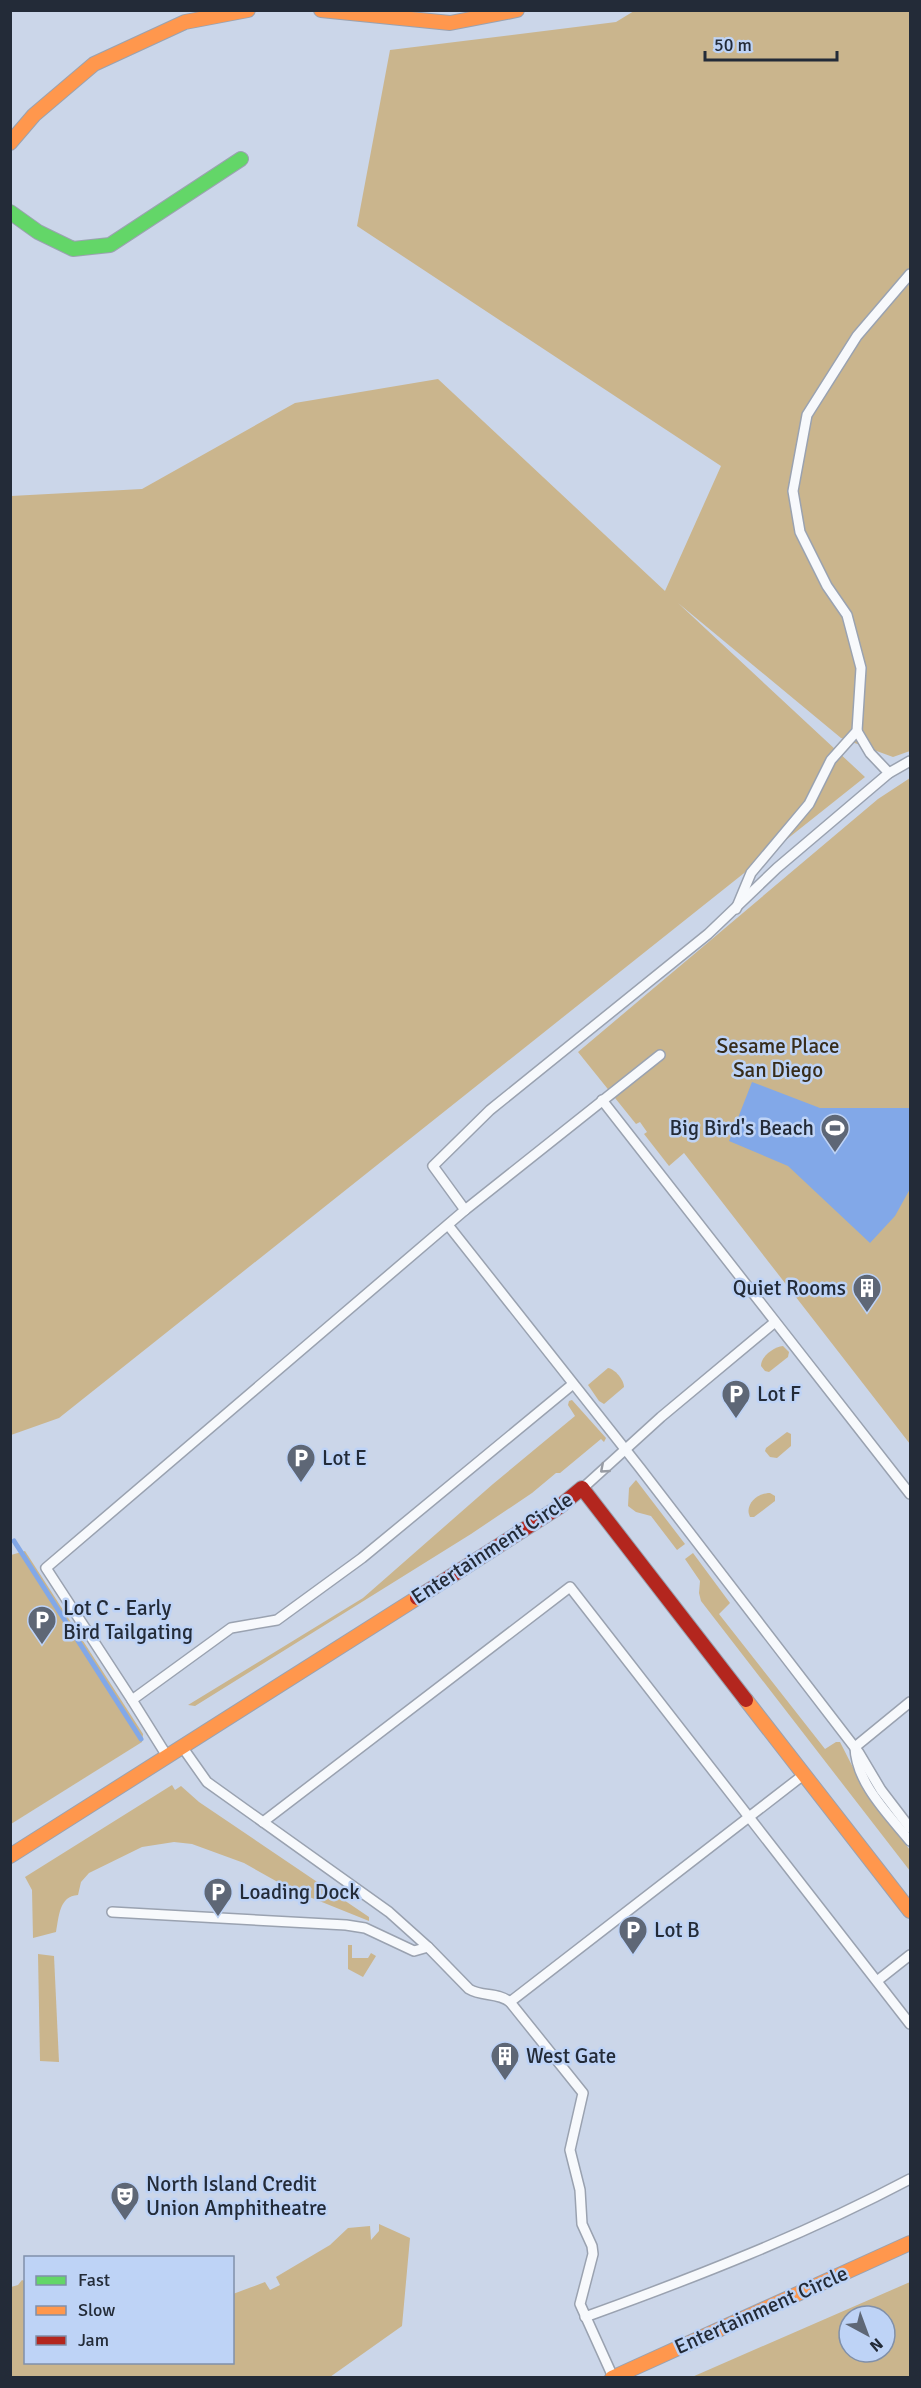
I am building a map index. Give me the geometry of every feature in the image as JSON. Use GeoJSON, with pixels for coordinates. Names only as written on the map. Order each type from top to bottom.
{"type":"FeatureCollection","features":[{"type":"Feature","properties":{"kind":"street"},"geometry":{"type":"LineString","coordinates":[[10,143],[33,115],[94,64],[185,22],[248,10]]}},
{"type":"Feature","properties":{"kind":"street"},"geometry":{"type":"LineString","coordinates":[[321,10],[450,23],[517,10]]}},
{"type":"Feature","properties":{"kind":"street"},"geometry":{"type":"LineString","coordinates":[[10,212],[38,232],[73,249],[110,245],[241,159]]}},
{"type":"Feature","properties":{"kind":"street","name":"Entertainment Circle"},"geometry":{"type":"LineString","coordinates":[[10,1856],[524,1531],[582,1488],[910,1911]]}},
{"type":"Feature","properties":{"kind":"street","name":"Entertainment Circle"},"geometry":{"type":"LineString","coordinates":[[613,2377],[910,2243]]}},
{"type":"Feature","properties":{"kind":"lane"},"geometry":{"type":"LineString","coordinates":[[889,773],[870,753],[857,731],[861,668],[847,615],[827,586],[800,532],[793,491],[807,415],[857,336],[910,274]]}},
{"type":"Feature","properties":{"kind":"lane"},"geometry":{"type":"LineString","coordinates":[[736,909],[751,873],[809,804],[831,760],[857,731]]}},
{"type":"Feature","properties":{"kind":"lane"},"geometry":{"type":"LineString","coordinates":[[465,1210],[433,1166],[490,1110],[699,941],[736,909],[777,868],[889,773],[910,761]]}},
{"type":"Feature","properties":{"kind":"lane"},"geometry":{"type":"LineString","coordinates":[[167,1756],[46,1568],[465,1210],[660,1054]]}},
{"type":"Feature","properties":{"kind":"lane"},"geometry":{"type":"LineString","coordinates":[[602,1100],[910,1494]]}},
{"type":"Feature","properties":{"kind":"lane"},"geometry":{"type":"LineString","coordinates":[[448,1225],[855,1748],[881,1790],[910,1828]]}},
{"type":"Feature","properties":{"kind":"lane"},"geometry":{"type":"LineString","coordinates":[[582,1488],[661,1417],[775,1322]]}},
{"type":"Feature","properties":{"kind":"lane"},"geometry":{"type":"LineString","coordinates":[[132,1700],[231,1628],[277,1620],[362,1558],[573,1384]]}},
{"type":"Feature","properties":{"kind":"lane"},"geometry":{"type":"LineString","coordinates":[[263,1822],[570,1587],[910,2024]]}},
{"type":"Feature","properties":{"kind":"lane"},"geometry":{"type":"LineString","coordinates":[[855,1748],[910,1702]]}},
{"type":"Feature","properties":{"kind":"lane"},"geometry":{"type":"LineString","coordinates":[[182,1747],[207,1782],[371,1899],[428,1947],[469,1989],[478,1993],[500,1996],[510,2002],[583,2093],[570,2150],[580,2190],[582,2224],[593,2250],[580,2299],[585,2317],[613,2377]]}},
{"type":"Feature","properties":{"kind":"lane"},"geometry":{"type":"LineString","coordinates":[[855,1748],[858,1767],[874,1795],[910,1842]]}},
{"type":"Feature","properties":{"kind":"lane"},"geometry":{"type":"LineString","coordinates":[[510,2002],[804,1774]]}},
{"type":"Feature","properties":{"kind":"lane"},"geometry":{"type":"LineString","coordinates":[[112,1912],[346,1925],[365,1928],[414,1951],[428,1947]]}},
{"type":"Feature","properties":{"kind":"lane"},"geometry":{"type":"LineString","coordinates":[[877,1981],[910,1955]]}},
{"type":"Feature","properties":{"kind":"lane"},"geometry":{"type":"LineString","coordinates":[[585,2317],[695,2277],[864,2204],[910,2180]]}},
{"type":"Feature","properties":{"kind":"green space"},"geometry":{"type":"Polygon","coordinates":[[[634,11],[910,11],[910,751],[893,757],[841,738],[678,603],[865,777],[59,1418],[11,1435],[11,496],[142,489],[295,403],[438,379],[665,591],[721,466],[357,226],[390,50],[616,22],[634,11]]]}},
{"type":"Feature","properties":{"kind":"green space","name":"Sesame Place San Diego"},"geometry":{"type":"Polygon","coordinates":[[[910,778],[910,1444],[684,1153],[669,1166],[644,1134],[647,1132],[640,1122],[636,1124],[578,1052],[878,799],[910,778]]]}},
{"type":"Feature","properties":{"kind":"green space"},"geometry":{"type":"Polygon","coordinates":[[[783,1346],[789,1352],[788,1357],[769,1372],[765,1371],[761,1366],[763,1359],[772,1350],[783,1346]]]}},
{"type":"Feature","properties":{"kind":"green space"},"geometry":{"type":"Polygon","coordinates":[[[608,1368],[619,1375],[624,1387],[604,1404],[599,1401],[588,1385],[608,1368]]]}},
{"type":"Feature","properties":{"kind":"green space"},"geometry":{"type":"Polygon","coordinates":[[[572,1400],[606,1438],[604,1442],[601,1439],[560,1473],[556,1473],[532,1493],[471,1534],[195,1706],[188,1705],[363,1598],[493,1484],[575,1416],[568,1405],[572,1400]]]}},
{"type":"Feature","properties":{"kind":"green space"},"geometry":{"type":"Polygon","coordinates":[[[787,1432],[791,1434],[791,1446],[777,1458],[770,1457],[765,1451],[766,1448],[787,1432]]]}},
{"type":"Feature","properties":{"kind":"green space"},"geometry":{"type":"Polygon","coordinates":[[[636,1480],[685,1544],[677,1550],[651,1516],[636,1512],[628,1506],[629,1488],[636,1480]]]}},
{"type":"Feature","properties":{"kind":"green space"},"geometry":{"type":"Polygon","coordinates":[[[770,1493],[775,1496],[775,1501],[754,1517],[750,1517],[749,1508],[753,1500],[770,1493]]]}},
{"type":"Feature","properties":{"kind":"green space","name":"Lot C - Early Bird Tailgating"},"geometry":{"type":"Polygon","coordinates":[[[25,1551],[143,1734],[142,1742],[11,1824],[11,1555],[25,1551]]]}},
{"type":"Feature","properties":{"kind":"green space"},"geometry":{"type":"Polygon","coordinates":[[[693,1553],[730,1603],[719,1614],[825,1749],[840,1742],[867,1795],[910,1850],[910,1871],[701,1601],[700,1581],[685,1559],[693,1553]]]}},
{"type":"Feature","properties":{"kind":"green space"},"geometry":{"type":"Polygon","coordinates":[[[172,1785],[175,1790],[181,1786],[199,1802],[369,1917],[369,1921],[292,1890],[244,1863],[192,1844],[174,1842],[142,1847],[89,1873],[81,1882],[78,1895],[72,1896],[63,1903],[56,1932],[33,1938],[32,1890],[25,1877],[172,1785]]]}},
{"type":"Feature","properties":{"kind":"green space"},"geometry":{"type":"Polygon","coordinates":[[[348,1945],[352,1945],[352,1958],[368,1958],[371,1953],[376,1956],[363,1977],[348,1969],[348,1945]]]}},
{"type":"Feature","properties":{"kind":"green space"},"geometry":{"type":"Polygon","coordinates":[[[38,1954],[54,1956],[59,2062],[40,2061],[38,1954]]]}},
{"type":"Feature","properties":{"kind":"green space"},"geometry":{"type":"Polygon","coordinates":[[[379,2224],[410,2238],[402,2326],[330,2377],[11,2377],[11,2287],[18,2285],[22,2280],[24,2281],[24,2364],[234,2364],[234,2294],[265,2282],[270,2290],[280,2285],[276,2277],[330,2245],[348,2228],[370,2226],[371,2240],[379,2231],[379,2224]]]}},
{"type":"Feature","properties":{"kind":"green space"},"geometry":{"type":"Polygon","coordinates":[[[910,2282],[910,2377],[692,2377],[837,2314],[837,2364],[897,2364],[897,2304],[860,2304],[910,2282]]]}},
{"type":"Feature","properties":{"kind":"water","name":"Big Bird's Beach"},"geometry":{"type":"Polygon","coordinates":[[[752,1082],[820,1108],[910,1108],[910,1189],[895,1216],[870,1243],[788,1166],[729,1141],[752,1082]]]}},
{"type":"Feature","properties":{"kind":"waterway"},"geometry":{"type":"LineString","coordinates":[[14,1541],[141,1739]]}},
{"type":"Feature","properties":{"kind":"traffic: fast"},"geometry":{"type":"LineString","coordinates":[[10,212],[38,232],[73,249],[110,245],[241,159]]}},
{"type":"Feature","properties":{"kind":"traffic: slow"},"geometry":{"type":"LineString","coordinates":[[10,143],[34,115],[94,64],[185,22],[248,10]]}},
{"type":"Feature","properties":{"kind":"traffic: slow"},"geometry":{"type":"LineString","coordinates":[[321,10],[450,23],[517,10]]}},
{"type":"Feature","properties":{"kind":"traffic: slow"},"geometry":{"type":"LineString","coordinates":[[10,1856],[417,1598]]}},
{"type":"Feature","properties":{"kind":"traffic: slow"},"geometry":{"type":"LineString","coordinates":[[746,1700],[910,1911]]}},
{"type":"Feature","properties":{"kind":"traffic: slow"},"geometry":{"type":"LineString","coordinates":[[612,2378],[910,2243]]}},
{"type":"Feature","properties":{"kind":"traffic: jam"},"geometry":{"type":"LineString","coordinates":[[417,1598],[559,1507],[582,1488],[746,1700]]}},
{"type":"Feature","properties":{"kind":"place","name":"Big Bird's Beach"},"geometry":{"type":"Point","coordinates":[835,1154]}},
{"type":"Feature","properties":{"kind":"place","name":"Quiet Rooms"},"geometry":{"type":"Point","coordinates":[867,1314]}},
{"type":"Feature","properties":{"kind":"place","name":"Lot F"},"geometry":{"type":"Point","coordinates":[736,1420]}},
{"type":"Feature","properties":{"kind":"place","name":"Lot E"},"geometry":{"type":"Point","coordinates":[301,1484]}},
{"type":"Feature","properties":{"kind":"place","name":"Lot C - Early Bird Tailgating"},"geometry":{"type":"Point","coordinates":[42,1646]}},
{"type":"Feature","properties":{"kind":"place","name":"Loading Dock"},"geometry":{"type":"Point","coordinates":[218,1918]}},
{"type":"Feature","properties":{"kind":"place","name":"Lot B"},"geometry":{"type":"Point","coordinates":[633,1956]}},
{"type":"Feature","properties":{"kind":"place","name":"West Gate"},"geometry":{"type":"Point","coordinates":[505,2082]}},
{"type":"Feature","properties":{"kind":"place","name":"North Island Credit Union Amphitheatre"},"geometry":{"type":"Point","coordinates":[125,2222]}}]}
